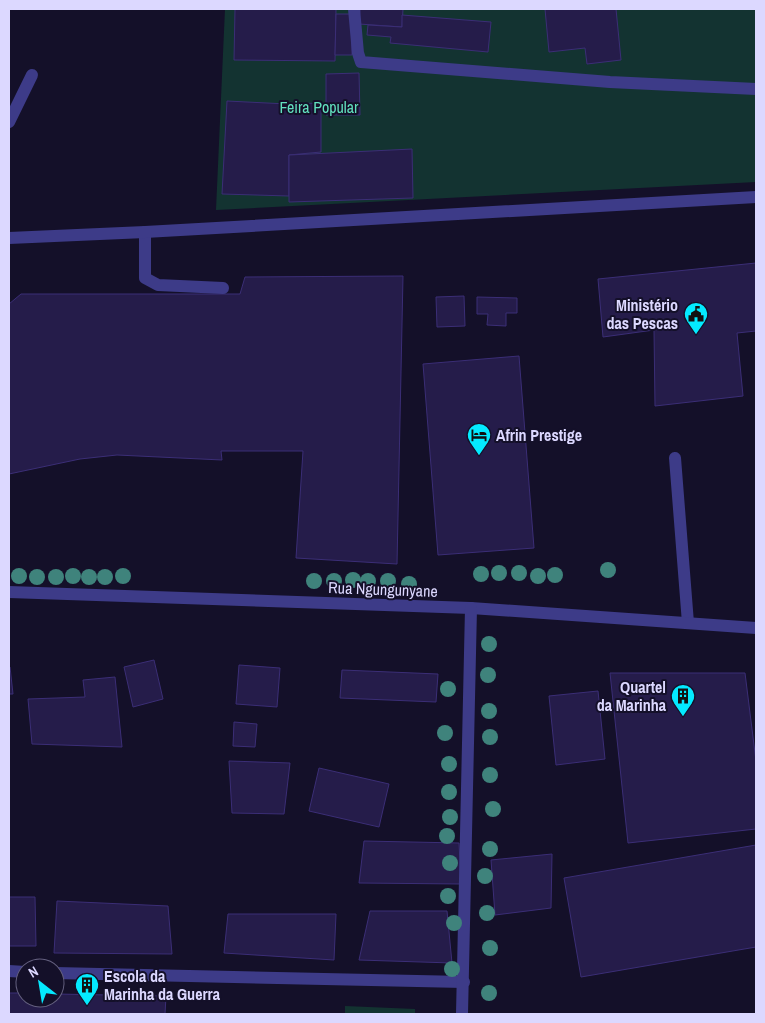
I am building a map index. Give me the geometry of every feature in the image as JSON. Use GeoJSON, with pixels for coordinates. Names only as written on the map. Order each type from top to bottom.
{"type":"FeatureCollection","features":[{"type":"Feature","properties":{"kind":"street"},"geometry":{"type":"LineString","coordinates":[[354,9],[358,52],[361,62],[610,82],[756,89]]}},
{"type":"Feature","properties":{"kind":"street"},"geometry":{"type":"LineString","coordinates":[[9,122],[32,75]]}},
{"type":"Feature","properties":{"kind":"street"},"geometry":{"type":"LineString","coordinates":[[9,238],[756,197]]}},
{"type":"Feature","properties":{"kind":"street"},"geometry":{"type":"LineString","coordinates":[[145,232],[145,278],[158,285],[223,288]]}},
{"type":"Feature","properties":{"kind":"street"},"geometry":{"type":"LineString","coordinates":[[675,458],[688,623]]}},
{"type":"Feature","properties":{"kind":"street","name":"Rua Ngungunyane"},"geometry":{"type":"LineString","coordinates":[[9,592],[471,608],[756,628]]}},
{"type":"Feature","properties":{"kind":"street"},"geometry":{"type":"LineString","coordinates":[[462,1014],[471,608]]}},
{"type":"Feature","properties":{"kind":"street"},"geometry":{"type":"LineString","coordinates":[[65,972],[464,982]]}},
{"type":"Feature","properties":{"kind":"green space","name":"Feira Popular"},"geometry":{"type":"Polygon","coordinates":[[[225,9],[756,9],[756,182],[216,210],[225,9]]]}},
{"type":"Feature","properties":{"kind":"green space"},"geometry":{"type":"Polygon","coordinates":[[[345,1006],[415,1009],[415,1014],[345,1014],[345,1006]]]}},
{"type":"Feature","properties":{"kind":"building"},"geometry":{"type":"Polygon","coordinates":[[[235,9],[336,9],[335,61],[234,60],[235,9]]]}},
{"type":"Feature","properties":{"kind":"building"},"geometry":{"type":"Polygon","coordinates":[[[360,9],[403,9],[402,27],[359,24],[360,9]]]}},
{"type":"Feature","properties":{"kind":"building"},"geometry":{"type":"Polygon","coordinates":[[[545,9],[616,9],[621,60],[587,64],[585,48],[549,52],[545,9]]]}},
{"type":"Feature","properties":{"kind":"building"},"geometry":{"type":"Polygon","coordinates":[[[336,14],[351,14],[352,55],[335,55],[336,14]]]}},
{"type":"Feature","properties":{"kind":"building"},"geometry":{"type":"Polygon","coordinates":[[[402,15],[491,22],[488,52],[390,43],[391,37],[367,35],[368,25],[402,27],[402,15]]]}},
{"type":"Feature","properties":{"kind":"building"},"geometry":{"type":"Polygon","coordinates":[[[359,73],[360,115],[326,115],[326,74],[359,73]]]}},
{"type":"Feature","properties":{"kind":"building"},"geometry":{"type":"Polygon","coordinates":[[[227,101],[287,104],[321,103],[321,152],[289,155],[289,196],[222,194],[227,101]]]}},
{"type":"Feature","properties":{"kind":"building"},"geometry":{"type":"Polygon","coordinates":[[[412,149],[413,198],[289,202],[289,155],[412,149]]]}},
{"type":"Feature","properties":{"kind":"building","name":"Ministério das Pescas"},"geometry":{"type":"Polygon","coordinates":[[[756,263],[756,331],[737,333],[743,396],[655,406],[654,330],[603,337],[598,279],[756,263]]]}},
{"type":"Feature","properties":{"kind":"building"},"geometry":{"type":"Polygon","coordinates":[[[403,276],[397,564],[296,558],[303,451],[221,451],[222,460],[117,455],[80,459],[9,474],[9,304],[21,294],[240,294],[245,277],[403,276]]]}},
{"type":"Feature","properties":{"kind":"building"},"geometry":{"type":"Polygon","coordinates":[[[464,296],[465,326],[437,327],[436,297],[464,296]]]}},
{"type":"Feature","properties":{"kind":"building"},"geometry":{"type":"Polygon","coordinates":[[[477,297],[517,298],[517,313],[506,313],[506,326],[487,325],[488,314],[477,314],[477,297]]]}},
{"type":"Feature","properties":{"kind":"building","name":"Afrin Prestige"},"geometry":{"type":"Polygon","coordinates":[[[519,356],[534,548],[438,555],[423,364],[519,356]]]}},
{"type":"Feature","properties":{"kind":"building"},"geometry":{"type":"Polygon","coordinates":[[[154,660],[163,699],[133,707],[124,667],[154,660]]]}},
{"type":"Feature","properties":{"kind":"building"},"geometry":{"type":"Polygon","coordinates":[[[239,665],[280,668],[277,707],[236,704],[239,665]]]}},
{"type":"Feature","properties":{"kind":"building"},"geometry":{"type":"Polygon","coordinates":[[[10,667],[13,694],[9,694],[10,667]]]}},
{"type":"Feature","properties":{"kind":"building"},"geometry":{"type":"Polygon","coordinates":[[[342,670],[438,674],[436,702],[340,698],[342,670]]]}},
{"type":"Feature","properties":{"kind":"building","name":"Quartel da Marinha"},"geometry":{"type":"Polygon","coordinates":[[[610,673],[745,673],[756,761],[756,829],[628,843],[610,673]]]}},
{"type":"Feature","properties":{"kind":"building"},"geometry":{"type":"Polygon","coordinates":[[[115,677],[122,747],[32,744],[28,699],[85,697],[83,680],[115,677]]]}},
{"type":"Feature","properties":{"kind":"building"},"geometry":{"type":"Polygon","coordinates":[[[598,691],[605,759],[556,765],[549,696],[598,691]]]}},
{"type":"Feature","properties":{"kind":"building"},"geometry":{"type":"Polygon","coordinates":[[[234,722],[257,724],[255,747],[233,746],[234,722]]]}},
{"type":"Feature","properties":{"kind":"building"},"geometry":{"type":"Polygon","coordinates":[[[229,761],[290,763],[284,814],[232,813],[229,761]]]}},
{"type":"Feature","properties":{"kind":"building"},"geometry":{"type":"Polygon","coordinates":[[[319,768],[389,784],[379,827],[309,811],[319,768]]]}},
{"type":"Feature","properties":{"kind":"building"},"geometry":{"type":"Polygon","coordinates":[[[364,841],[459,843],[461,884],[359,883],[364,841]]]}},
{"type":"Feature","properties":{"kind":"building"},"geometry":{"type":"Polygon","coordinates":[[[756,845],[756,947],[581,977],[564,878],[756,845]]]}},
{"type":"Feature","properties":{"kind":"building"},"geometry":{"type":"Polygon","coordinates":[[[552,854],[551,908],[495,915],[491,860],[552,854]]]}},
{"type":"Feature","properties":{"kind":"building"},"geometry":{"type":"Polygon","coordinates":[[[9,897],[35,897],[36,946],[9,946],[9,897]]]}},
{"type":"Feature","properties":{"kind":"building"},"geometry":{"type":"Polygon","coordinates":[[[57,901],[168,906],[172,954],[54,953],[57,901]]]}},
{"type":"Feature","properties":{"kind":"building"},"geometry":{"type":"Polygon","coordinates":[[[370,911],[447,911],[452,963],[359,960],[370,911]]]}},
{"type":"Feature","properties":{"kind":"building"},"geometry":{"type":"Polygon","coordinates":[[[228,914],[336,914],[334,960],[224,953],[228,914]]]}},
{"type":"Feature","properties":{"kind":"building","name":"Escola da Marinha da Guerra"},"geometry":{"type":"Polygon","coordinates":[[[9,993],[15,993],[15,1008],[65,1008],[65,994],[166,996],[165,1014],[9,1014],[9,993]]]}},
{"type":"Feature","properties":{"kind":"place","name":"Ministério das Pescas"},"geometry":{"type":"Point","coordinates":[696,335]}},
{"type":"Feature","properties":{"kind":"place","name":"Afrin Prestige"},"geometry":{"type":"Point","coordinates":[479,456]}},
{"type":"Feature","properties":{"kind":"place","name":"Quartel da Marinha"},"geometry":{"type":"Point","coordinates":[683,717]}},
{"type":"Feature","properties":{"kind":"place","name":"Escola da Marinha da Guerra"},"geometry":{"type":"Point","coordinates":[87,1006]}}]}
